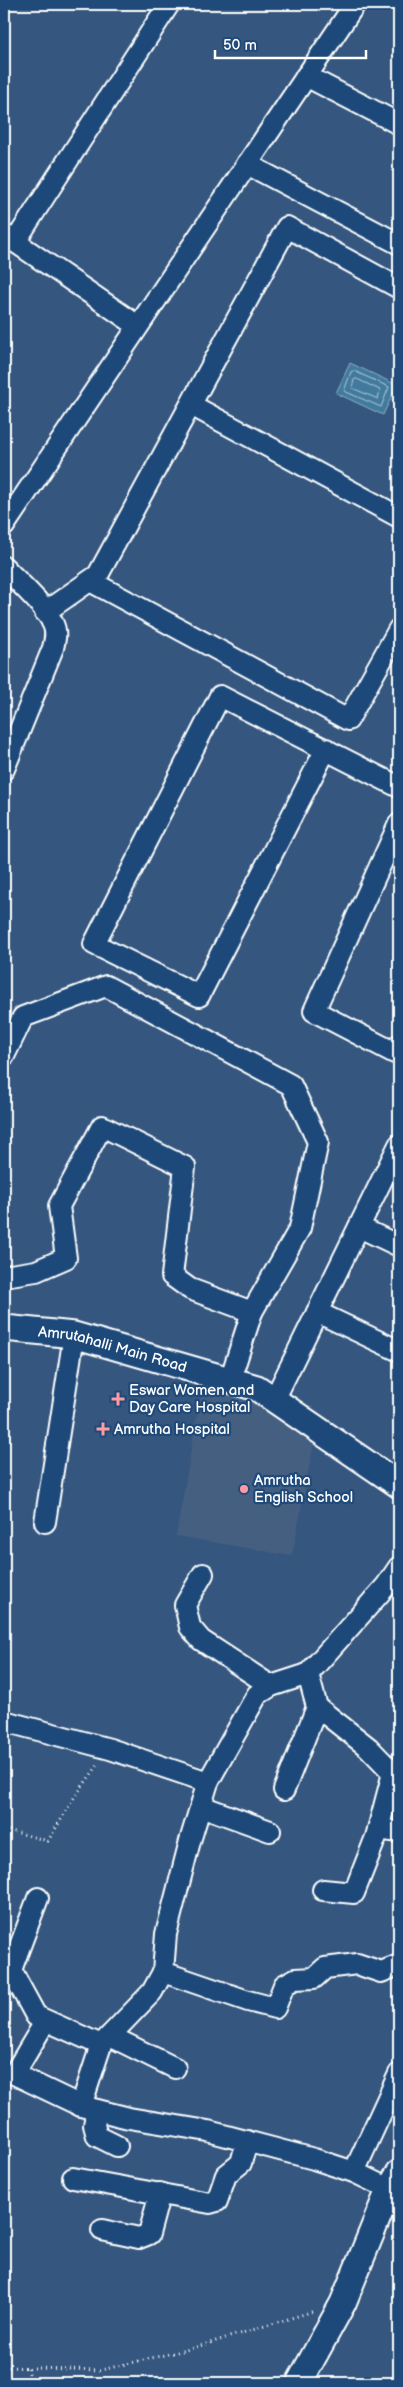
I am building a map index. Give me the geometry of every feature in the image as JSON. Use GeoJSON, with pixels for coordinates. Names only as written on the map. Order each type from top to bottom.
{"type":"FeatureCollection","features":[{"type":"Feature","properties":{"kind":"street"},"geometry":{"type":"LineString","coordinates":[[138,326],[9,238],[169,4]]}},
{"type":"Feature","properties":{"kind":"street"},"geometry":{"type":"LineString","coordinates":[[4,526],[355,4]]}},
{"type":"Feature","properties":{"kind":"street"},"geometry":{"type":"LineString","coordinates":[[306,76],[399,124]]}},
{"type":"Feature","properties":{"kind":"street"},"geometry":{"type":"LineString","coordinates":[[247,164],[399,244]]}},
{"type":"Feature","properties":{"kind":"street"},"geometry":{"type":"LineString","coordinates":[[45,612],[98,575],[287,228],[399,288]]}},
{"type":"Feature","properties":{"kind":"street"},"geometry":{"type":"LineString","coordinates":[[191,405],[399,517]]}},
{"type":"Feature","properties":{"kind":"street"},"geometry":{"type":"LineString","coordinates":[[4,567],[45,612],[53,624],[54,642],[4,769]]}},
{"type":"Feature","properties":{"kind":"street"},"geometry":{"type":"LineString","coordinates":[[90,581],[348,720],[399,629]]}},
{"type":"Feature","properties":{"kind":"street"},"geometry":{"type":"LineString","coordinates":[[326,749],[199,996],[94,944],[220,696],[326,749],[399,787]]}},
{"type":"Feature","properties":{"kind":"street"},"geometry":{"type":"LineString","coordinates":[[399,824],[314,1011],[395,1053],[399,1044]]}},
{"type":"Feature","properties":{"kind":"street"},"geometry":{"type":"LineString","coordinates":[[4,1056],[23,1018],[106,986],[291,1085],[318,1142],[300,1228],[252,1312],[230,1380]]}},
{"type":"Feature","properties":{"kind":"street"},"geometry":{"type":"LineString","coordinates":[[4,1276],[36,1271],[66,1258],[59,1206],[102,1126],[185,1167],[172,1276],[190,1289],[252,1312]]}},
{"type":"Feature","properties":{"kind":"street"},"geometry":{"type":"LineString","coordinates":[[274,1400],[399,1145]]}},
{"type":"Feature","properties":{"kind":"street"},"geometry":{"type":"LineString","coordinates":[[359,1227],[399,1246]]}},
{"type":"Feature","properties":{"kind":"street"},"geometry":{"type":"LineString","coordinates":[[317,1312],[399,1352]]}},
{"type":"Feature","properties":{"kind":"street","name":"Amrutahalli Main Road"},"geometry":{"type":"LineString","coordinates":[[4,1328],[74,1335],[257,1388],[399,1485]]}},
{"type":"Feature","properties":{"kind":"street"},"geometry":{"type":"LineString","coordinates":[[45,1522],[74,1335]]}},
{"type":"Feature","properties":{"kind":"street"},"geometry":{"type":"LineString","coordinates":[[117,2146],[97,2136],[89,2108],[106,2041],[152,1992],[163,1972],[166,1934],[208,1782],[257,1695],[271,1686],[308,1674],[386,1586],[399,1566]]}},
{"type":"Feature","properties":{"kind":"street"},"geometry":{"type":"LineString","coordinates":[[204,1574],[185,1605],[190,1628],[201,1640],[271,1686]]}},
{"type":"Feature","properties":{"kind":"street"},"geometry":{"type":"LineString","coordinates":[[308,1674],[317,1707],[369,1748],[397,1776],[354,1893],[323,1890]]}},
{"type":"Feature","properties":{"kind":"street"},"geometry":{"type":"LineString","coordinates":[[284,1790],[317,1707]]}},
{"type":"Feature","properties":{"kind":"street"},"geometry":{"type":"LineString","coordinates":[[4,1721],[110,1749],[208,1782]]}},
{"type":"Feature","properties":{"kind":"street"},"geometry":{"type":"LineString","coordinates":[[201,1806],[270,1831]]}},
{"type":"Feature","properties":{"kind":"street"},"geometry":{"type":"LineString","coordinates":[[378,1828],[399,1832]]}},
{"type":"Feature","properties":{"kind":"street"},"geometry":{"type":"LineString","coordinates":[[38,1898],[8,1969],[36,2016],[44,2022],[106,2041],[175,2068]]}},
{"type":"Feature","properties":{"kind":"street"},"geometry":{"type":"LineString","coordinates":[[163,1972],[248,2001],[275,2008],[284,1985],[295,1979],[314,1978],[325,1968],[357,1964],[381,1972],[399,1965]]}},
{"type":"Feature","properties":{"kind":"street"},"geometry":{"type":"LineString","coordinates":[[44,2022],[9,2072],[89,2108],[129,2118],[208,2131],[396,2185],[343,2303],[299,2383]]}},
{"type":"Feature","properties":{"kind":"street"},"geometry":{"type":"LineString","coordinates":[[354,2172],[399,2074]]}},
{"type":"Feature","properties":{"kind":"street"},"geometry":{"type":"LineString","coordinates":[[73,2178],[210,2203],[217,2201],[226,2175],[241,2163],[246,2141]]}},
{"type":"Feature","properties":{"kind":"street"},"geometry":{"type":"LineString","coordinates":[[102,2230],[139,2238],[149,2234],[160,2194]]}},
{"type":"Feature","properties":{"kind":"path"},"geometry":{"type":"LineString","coordinates":[[4,1829],[48,1841],[74,1798],[110,1749]]}},
{"type":"Feature","properties":{"kind":"path"},"geometry":{"type":"LineString","coordinates":[[4,2367],[101,2370],[190,2349],[290,2317],[343,2303]]}},
{"type":"Feature","properties":{"kind":"path"},"geometry":{"type":"LineString","coordinates":[[28,2368],[31,2383]]}},
{"type":"Feature","properties":{"kind":"shaded area","name":"Amrutha English School"},"geometry":{"type":"Polygon","coordinates":[[[202,1386],[252,1399],[314,1443],[292,1556],[176,1536],[202,1386]]]}},
{"type":"Feature","properties":{"kind":"water"},"geometry":{"type":"Polygon","coordinates":[[[350,363],[397,385],[383,415],[336,393],[350,363]]]}},
{"type":"Feature","properties":{"kind":"place","name":"Eswar Women and Day Care Hospital"},"geometry":{"type":"Point","coordinates":[118,1399]}},
{"type":"Feature","properties":{"kind":"place","name":"Amrutha Hospital"},"geometry":{"type":"Point","coordinates":[103,1429]}},
{"type":"Feature","properties":{"kind":"place","name":"Amrutha English School"},"geometry":{"type":"Point","coordinates":[244,1489]}}]}
